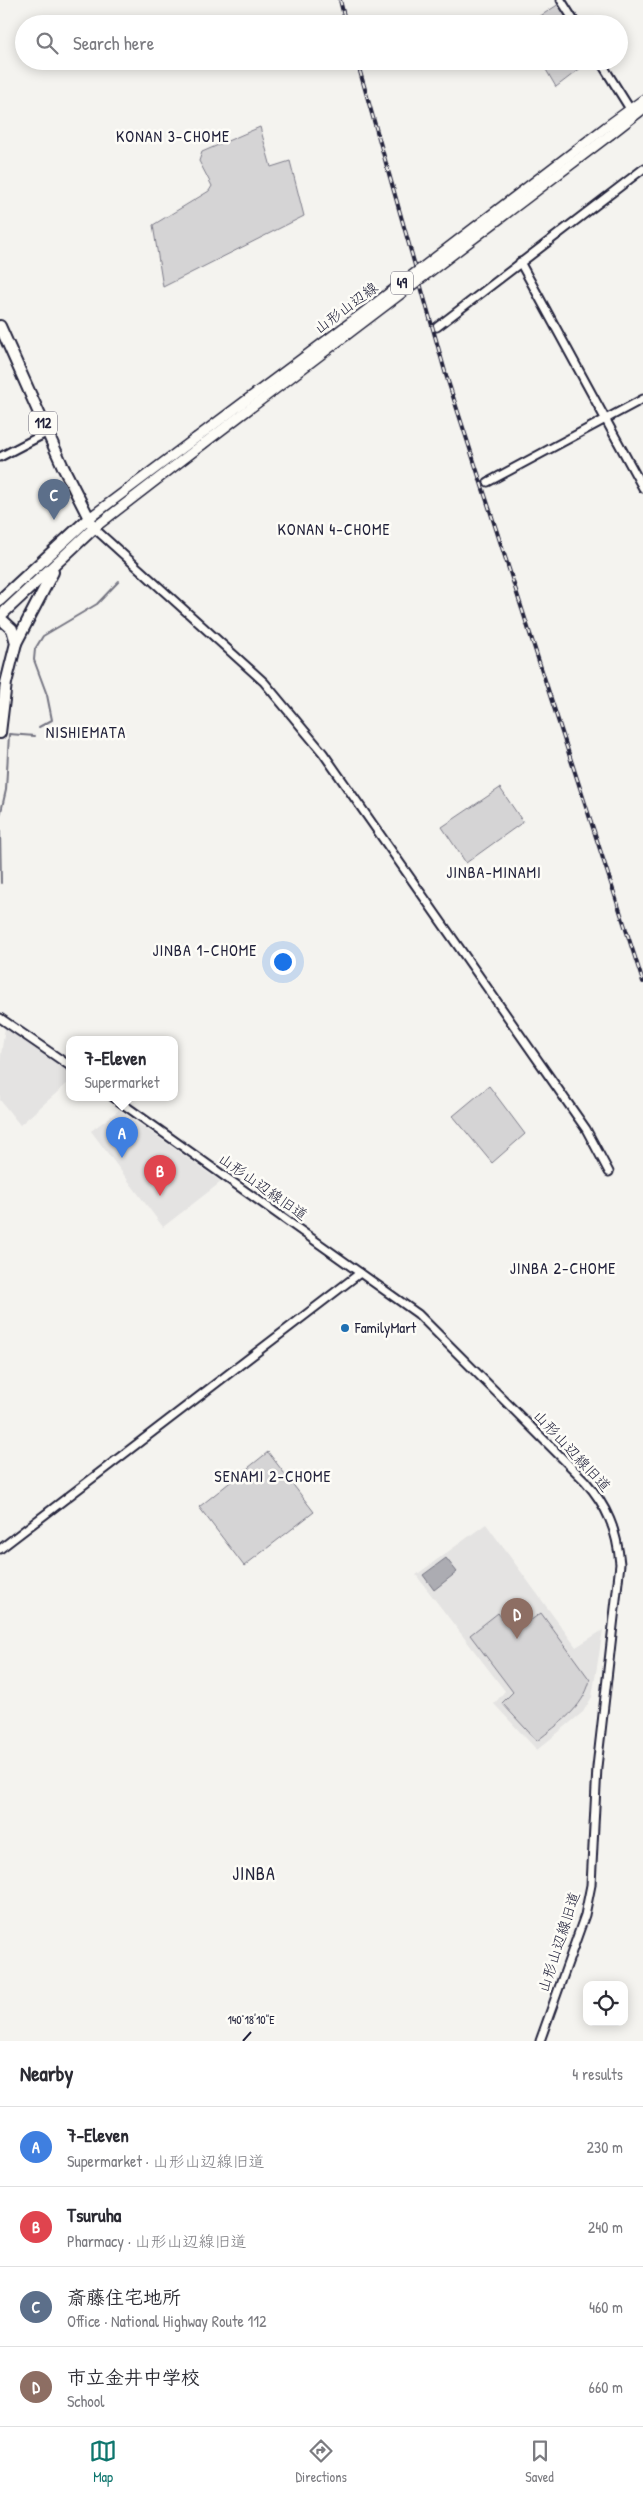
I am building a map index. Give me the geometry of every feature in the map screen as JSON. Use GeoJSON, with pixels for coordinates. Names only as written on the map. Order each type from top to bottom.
{"type":"FeatureCollection","features":[{"type":"Feature","properties":{"kind":"highway","name":"112"},"geometry":{"type":"LineString","coordinates":[[0,326],[91,524]]}},
{"type":"Feature","properties":{"kind":"highway"},"geometry":{"type":"LineString","coordinates":[[16,643],[12,629],[0,617],[60,560],[91,524]]}},
{"type":"Feature","properties":{"kind":"highway"},"geometry":{"type":"LineString","coordinates":[[0,600],[91,524]]}},
{"type":"Feature","properties":{"kind":"highway"},"geometry":{"type":"LineString","coordinates":[[0,734],[6,683],[16,643],[32,608],[60,560]]}},
{"type":"Feature","properties":{"kind":"main road","name":"山形山辺線"},"geometry":{"type":"LineString","coordinates":[[91,524],[203,444],[608,130],[643,100]]}},
{"type":"Feature","properties":{"kind":"main road","name":"山形山辺線"},"geometry":{"type":"LineString","coordinates":[[91,524],[196,438],[608,130],[643,109]]}},
{"type":"Feature","properties":{"kind":"street"},"geometry":{"type":"LineString","coordinates":[[561,0],[570,15]]}},
{"type":"Feature","properties":{"kind":"street"},"geometry":{"type":"LineString","coordinates":[[606,70],[630,110]]}},
{"type":"Feature","properties":{"kind":"street"},"geometry":{"type":"LineString","coordinates":[[437,327],[643,169]]}},
{"type":"Feature","properties":{"kind":"street"},"geometry":{"type":"LineString","coordinates":[[520,262],[643,488]]}},
{"type":"Feature","properties":{"kind":"street"},"geometry":{"type":"LineString","coordinates":[[488,482],[643,399]]}},
{"type":"Feature","properties":{"kind":"street"},"geometry":{"type":"LineString","coordinates":[[0,456],[48,432]]}},
{"type":"Feature","properties":{"kind":"street"},"geometry":{"type":"LineString","coordinates":[[91,524],[264,682],[301,725],[406,870],[586,1129],[609,1172]]}},
{"type":"Feature","properties":{"kind":"street"},"geometry":{"type":"LineString","coordinates":[[0,1018],[66,1063]]}},
{"type":"Feature","properties":{"kind":"street","name":"山形山辺線旧道"},"geometry":{"type":"LineString","coordinates":[[119,1101],[418,1314],[584,1480],[607,1510],[618,1541],[620,1564],[597,1766],[591,1884],[585,1915],[540,2041]]}},
{"type":"Feature","properties":{"kind":"street"},"geometry":{"type":"LineString","coordinates":[[0,1548],[360,1273]]}},
{"type":"Feature","properties":{"kind":"shaded area"},"geometry":{"type":"Polygon","coordinates":[[[559,4],[566,15],[542,15],[559,4]]]}},
{"type":"Feature","properties":{"kind":"shaded area"},"geometry":{"type":"Polygon","coordinates":[[[546,70],[578,70],[556,87],[546,70]]]}},
{"type":"Feature","properties":{"kind":"shaded area"},"geometry":{"type":"Polygon","coordinates":[[[260,127],[271,167],[290,161],[304,216],[163,287],[153,225],[209,191],[212,186],[199,161],[202,152],[260,127]]]}},
{"type":"Feature","properties":{"kind":"shaded area"},"geometry":{"type":"Polygon","coordinates":[[[500,788],[523,822],[466,863],[442,827],[500,788]]]}},
{"type":"Feature","properties":{"kind":"shaded area"},"geometry":{"type":"Polygon","coordinates":[[[5,1028],[66,1070],[66,1085],[20,1125],[0,1100],[0,1061],[5,1028]]]}},
{"type":"Feature","properties":{"kind":"shaded area"},"geometry":{"type":"Polygon","coordinates":[[[489,1086],[525,1134],[492,1163],[453,1116],[489,1086]]]}},
{"type":"Feature","properties":{"kind":"shaded area"},"geometry":{"type":"Polygon","coordinates":[[[119,1110],[221,1182],[163,1227],[91,1131],[119,1110]]]}},
{"type":"Feature","properties":{"kind":"shaded area"},"geometry":{"type":"Polygon","coordinates":[[[268,1452],[314,1512],[244,1566],[199,1507],[268,1452]]]}},
{"type":"Feature","properties":{"kind":"shaded area"},"geometry":{"type":"Polygon","coordinates":[[[486,1524],[576,1647],[603,1630],[592,1697],[583,1712],[537,1750],[494,1704],[505,1691],[416,1575],[486,1524]]]}},
{"type":"Feature","properties":{"kind":"shaded area"},"geometry":{"type":"Polygon","coordinates":[[[446,1558],[457,1572],[434,1590],[423,1575],[446,1558]]]}},
{"type":"Feature","properties":{"kind":"shaded area"},"geometry":{"type":"Polygon","coordinates":[[[498,1613],[513,1633],[541,1613],[590,1680],[587,1690],[576,1707],[537,1741],[502,1703],[513,1692],[470,1635],[498,1613]]]}},
{"type":"Feature","properties":{"kind":"waterway"},"geometry":{"type":"LineString","coordinates":[[39,727],[52,720],[47,695],[34,660],[35,649],[43,636],[97,604],[119,581]]}},
{"type":"Feature","properties":{"kind":"waterway"},"geometry":{"type":"LineString","coordinates":[[0,816],[6,790],[9,734],[35,736]]}},
{"type":"Feature","properties":{"kind":"waterway"},"geometry":{"type":"LineString","coordinates":[[0,830],[1,883]]}},
{"type":"Feature","properties":{"kind":"railway"},"geometry":{"type":"LineString","coordinates":[[340,0],[344,15]]}},
{"type":"Feature","properties":{"kind":"railway"},"geometry":{"type":"LineString","coordinates":[[360,70],[446,375],[643,982]]}},
{"type":"Feature","properties":{"kind":"place","name":"斎藤住宅地所"},"geometry":{"type":"Point","coordinates":[54,520]}},
{"type":"Feature","properties":{"kind":"place","name":"7-Eleven"},"geometry":{"type":"Point","coordinates":[122,1158]}},
{"type":"Feature","properties":{"kind":"place","name":"Tsuruha"},"geometry":{"type":"Point","coordinates":[160,1196]}},
{"type":"Feature","properties":{"kind":"place","name":"FamilyMart"},"geometry":{"type":"Point","coordinates":[345,1328]}},
{"type":"Feature","properties":{"kind":"place","name":"市立金井中学校"},"geometry":{"type":"Point","coordinates":[517,1639]}},
{"type":"Feature","properties":{"kind":"district","name":"KONAN 3-CHOME"},"geometry":{"type":"Point","coordinates":[173,136]}},
{"type":"Feature","properties":{"kind":"district","name":"KONAN 4-CHOME"},"geometry":{"type":"Point","coordinates":[334,529]}},
{"type":"Feature","properties":{"kind":"district","name":"NISHIEMATA"},"geometry":{"type":"Point","coordinates":[86,732]}},
{"type":"Feature","properties":{"kind":"district","name":"JINBA-MINAMI"},"geometry":{"type":"Point","coordinates":[494,872]}},
{"type":"Feature","properties":{"kind":"district","name":"JINBA 1-CHOME"},"geometry":{"type":"Point","coordinates":[205,950]}},
{"type":"Feature","properties":{"kind":"district","name":"JINBA 2-CHOME"},"geometry":{"type":"Point","coordinates":[563,1268]}},
{"type":"Feature","properties":{"kind":"district","name":"SENAMI 2-CHOME"},"geometry":{"type":"Point","coordinates":[273,1476]}},
{"type":"Feature","properties":{"kind":"district","name":"JINBA"},"geometry":{"type":"Point","coordinates":[254,1874]}}]}
